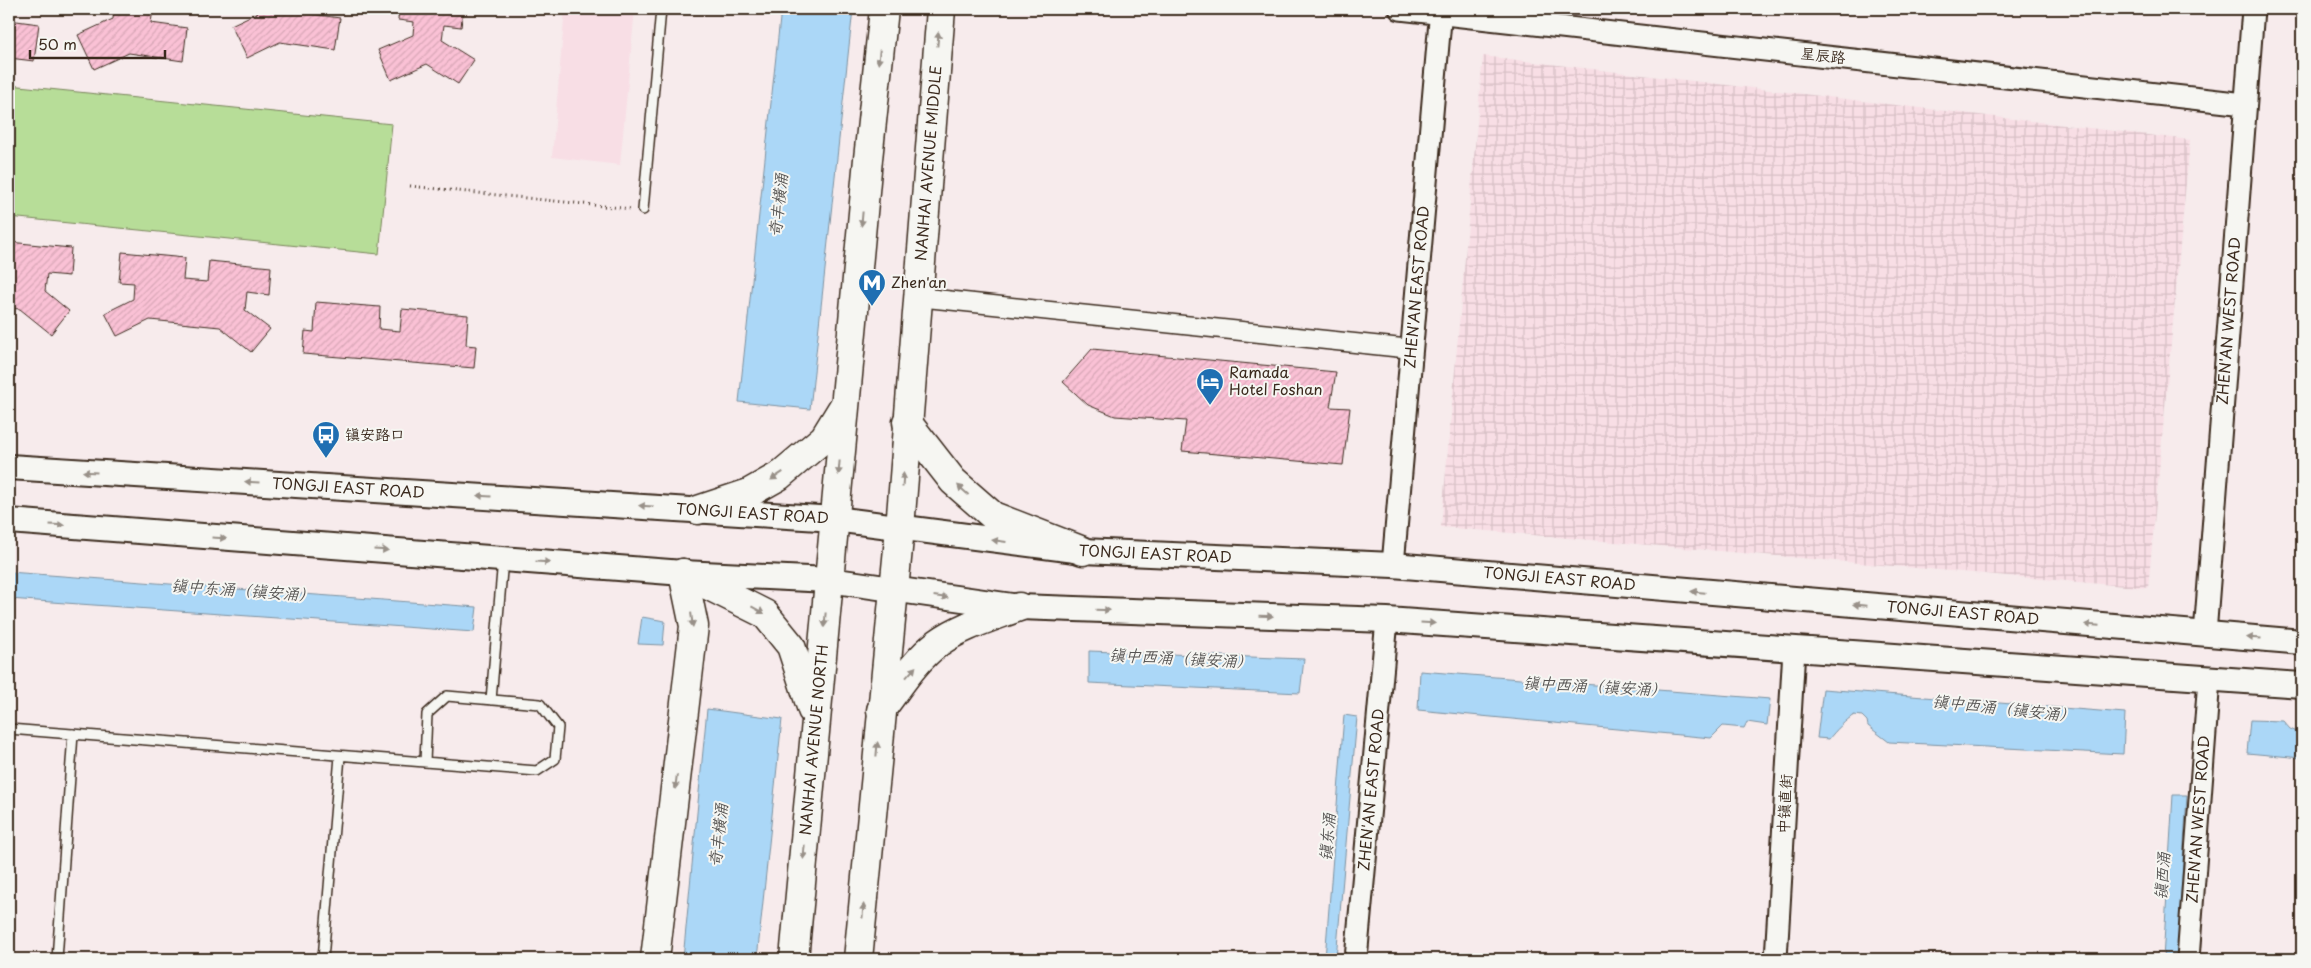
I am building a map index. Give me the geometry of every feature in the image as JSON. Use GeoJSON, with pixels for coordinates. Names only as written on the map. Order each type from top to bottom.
{"type":"FeatureCollection","features":[{"type":"Feature","properties":{"kind":"highway"},"geometry":{"type":"LineString","coordinates":[[835,519],[884,9]]}},
{"type":"Feature","properties":{"kind":"highway","name":"NANHAI AVENUE MIDDLE"},"geometry":{"type":"LineString","coordinates":[[900,528],[941,9]]}},
{"type":"Feature","properties":{"kind":"highway"},"geometry":{"type":"LineString","coordinates":[[698,510],[749,493],[779,476],[824,438],[845,404]]}},
{"type":"Feature","properties":{"kind":"highway"},"geometry":{"type":"LineString","coordinates":[[908,422],[953,481],[993,516],[1083,551]]}},
{"type":"Feature","properties":{"kind":"highway","name":"NANHAI AVENUE NORTH"},"geometry":{"type":"LineString","coordinates":[[794,959],[835,519]]}},
{"type":"Feature","properties":{"kind":"highway"},"geometry":{"type":"LineString","coordinates":[[858,959],[900,528]]}},
{"type":"Feature","properties":{"kind":"highway"},"geometry":{"type":"LineString","coordinates":[[683,573],[765,614],[791,646],[816,720]]}},
{"type":"Feature","properties":{"kind":"highway"},"geometry":{"type":"LineString","coordinates":[[655,959],[694,626],[683,573]]}},
{"type":"Feature","properties":{"kind":"highway"},"geometry":{"type":"LineString","coordinates":[[881,710],[909,674],[938,643],[975,624],[1019,607]]}},
{"type":"Feature","properties":{"kind":"main road","name":"TONGJI EAST ROAD"},"geometry":{"type":"LineString","coordinates":[[9,467],[835,519],[1083,551],[1393,566],[2302,642]]}},
{"type":"Feature","properties":{"kind":"main road"},"geometry":{"type":"LineString","coordinates":[[9,521],[683,573],[829,580],[893,591],[1019,607],[1387,620],[2302,685]]}},
{"type":"Feature","properties":{"kind":"street","name":"星辰路"},"geometry":{"type":"LineString","coordinates":[[1400,9],[1441,11],[2245,104]]}},
{"type":"Feature","properties":{"kind":"street","name":"ZHEN'AN WEST ROAD"},"geometry":{"type":"LineString","coordinates":[[2205,634],[2253,9]]}},
{"type":"Feature","properties":{"kind":"street","name":"ZHEN'AN EAST ROAD"},"geometry":{"type":"LineString","coordinates":[[1393,566],[1441,11]]}},
{"type":"Feature","properties":{"kind":"street"},"geometry":{"type":"LineString","coordinates":[[917,297],[1412,349]]}},
{"type":"Feature","properties":{"kind":"street","name":"ZHEN'AN EAST ROAD"},"geometry":{"type":"LineString","coordinates":[[1356,959],[1387,620]]}},
{"type":"Feature","properties":{"kind":"street","name":"中镇直街"},"geometry":{"type":"LineString","coordinates":[[1776,959],[1794,649]]}},
{"type":"Feature","properties":{"kind":"street","name":"ZHEN'AN WEST ROAD"},"geometry":{"type":"LineString","coordinates":[[2188,959],[2210,679]]}},
{"type":"Feature","properties":{"kind":"lane"},"geometry":{"type":"LineString","coordinates":[[643,210],[661,9]]}},
{"type":"Feature","properties":{"kind":"lane"},"geometry":{"type":"LineString","coordinates":[[491,700],[503,559]]}},
{"type":"Feature","properties":{"kind":"lane"},"geometry":{"type":"LineString","coordinates":[[9,729],[537,771],[555,760],[558,727],[540,704],[447,696],[427,714],[426,762]]}},
{"type":"Feature","properties":{"kind":"lane"},"geometry":{"type":"LineString","coordinates":[[57,959],[73,734]]}},
{"type":"Feature","properties":{"kind":"lane"},"geometry":{"type":"LineString","coordinates":[[323,959],[340,756]]}},
{"type":"Feature","properties":{"kind":"path"},"geometry":{"type":"LineString","coordinates":[[410,186],[643,210]]}},
{"type":"Feature","properties":{"kind":"shaded area"},"geometry":{"type":"Polygon","coordinates":[[[565,9],[635,9],[620,165],[552,157],[565,9]]]}},
{"type":"Feature","properties":{"kind":"shaded area"},"geometry":{"type":"Polygon","coordinates":[[[1483,56],[2190,140],[2148,588],[1441,527],[1483,56]]]}},
{"type":"Feature","properties":{"kind":"green space"},"geometry":{"type":"Polygon","coordinates":[[[9,85],[392,124],[379,254],[9,217],[9,85]]]}},
{"type":"Feature","properties":{"kind":"water","name":"奇丰横涌"},"geometry":{"type":"Polygon","coordinates":[[[781,9],[853,9],[810,409],[739,402],[781,9]]]}},
{"type":"Feature","properties":{"kind":"water","name":"镇中东涌（镇安涌）"},"geometry":{"type":"Polygon","coordinates":[[[9,572],[477,607],[474,632],[9,599],[9,572]]]}},
{"type":"Feature","properties":{"kind":"water"},"geometry":{"type":"Polygon","coordinates":[[[642,617],[665,621],[663,645],[638,644],[642,617]]]}},
{"type":"Feature","properties":{"kind":"water","name":"镇中西涌（镇安涌）"},"geometry":{"type":"Polygon","coordinates":[[[1089,651],[1304,659],[1300,693],[1089,683],[1089,651]]]}},
{"type":"Feature","properties":{"kind":"water","name":"镇中西涌（镇安涌）"},"geometry":{"type":"Polygon","coordinates":[[[1420,671],[1770,699],[1767,725],[1747,722],[1744,728],[1723,726],[1711,738],[1418,710],[1420,671]]]}},
{"type":"Feature","properties":{"kind":"water","name":"镇中西涌（镇安涌）"},"geometry":{"type":"Polygon","coordinates":[[[1823,689],[2125,713],[2123,754],[1889,742],[1868,726],[1867,721],[1862,716],[1854,715],[1829,739],[1817,738],[1823,689]]]}},
{"type":"Feature","properties":{"kind":"water","name":"奇丰横涌"},"geometry":{"type":"Polygon","coordinates":[[[707,709],[782,719],[757,959],[683,959],[707,709]]]}},
{"type":"Feature","properties":{"kind":"water"},"geometry":{"type":"Polygon","coordinates":[[[1344,715],[1357,717],[1336,959],[1325,959],[1344,715]]]}},
{"type":"Feature","properties":{"kind":"water"},"geometry":{"type":"Polygon","coordinates":[[[2250,720],[2283,721],[2290,729],[2302,734],[2302,758],[2247,753],[2250,720]]]}},
{"type":"Feature","properties":{"kind":"water"},"geometry":{"type":"Polygon","coordinates":[[[2173,795],[2187,795],[2177,959],[2163,959],[2173,795]]]}},
{"type":"Feature","properties":{"kind":"building"},"geometry":{"type":"Polygon","coordinates":[[[114,9],[153,9],[151,23],[187,28],[183,61],[129,53],[94,69],[78,35],[113,19],[114,9]]]}},
{"type":"Feature","properties":{"kind":"building"},"geometry":{"type":"Polygon","coordinates":[[[265,9],[304,9],[304,13],[340,18],[335,50],[280,42],[247,58],[231,25],[265,9]]]}},
{"type":"Feature","properties":{"kind":"building"},"geometry":{"type":"Polygon","coordinates":[[[399,9],[463,9],[461,27],[444,25],[442,40],[474,60],[458,84],[427,64],[391,80],[378,50],[413,35],[414,22],[398,20],[399,9]]]}},
{"type":"Feature","properties":{"kind":"building"},"geometry":{"type":"Polygon","coordinates":[[[9,20],[39,24],[34,61],[9,58],[9,20]]]}},
{"type":"Feature","properties":{"kind":"building"},"geometry":{"type":"Polygon","coordinates":[[[9,242],[71,248],[69,276],[47,274],[45,291],[69,311],[51,334],[20,309],[9,308],[9,242]]]}},
{"type":"Feature","properties":{"kind":"building"},"geometry":{"type":"Polygon","coordinates":[[[122,252],[185,258],[183,280],[207,282],[209,261],[271,267],[269,295],[247,292],[245,310],[270,329],[251,352],[220,327],[150,320],[117,336],[105,313],[133,299],[134,283],[119,282],[122,252]]]}},
{"type":"Feature","properties":{"kind":"building"},"geometry":{"type":"Polygon","coordinates":[[[316,302],[380,307],[379,329],[400,331],[402,309],[468,315],[466,345],[476,346],[474,368],[303,354],[305,331],[314,332],[316,302]]]}},
{"type":"Feature","properties":{"kind":"building","name":"Ramada Hotel Foshan"},"geometry":{"type":"Polygon","coordinates":[[[1092,349],[1336,372],[1330,407],[1350,408],[1343,465],[1182,451],[1186,421],[1115,416],[1088,405],[1063,382],[1092,349]]]}},
{"type":"Feature","properties":{"kind":"place","name":"Zhen'an"},"geometry":{"type":"Point","coordinates":[872,307]}},
{"type":"Feature","properties":{"kind":"place","name":"Ramada Hotel Foshan"},"geometry":{"type":"Point","coordinates":[1210,406]}},
{"type":"Feature","properties":{"kind":"place","name":"镇安路口"},"geometry":{"type":"Point","coordinates":[326,459]}},
{"type":"Feature","properties":{"kind":"water label","name":"镇东涌"},"geometry":{"type":"Point","coordinates":[1327,837]}},
{"type":"Feature","properties":{"kind":"water label","name":"镇西涌"},"geometry":{"type":"Point","coordinates":[2162,876]}}]}
